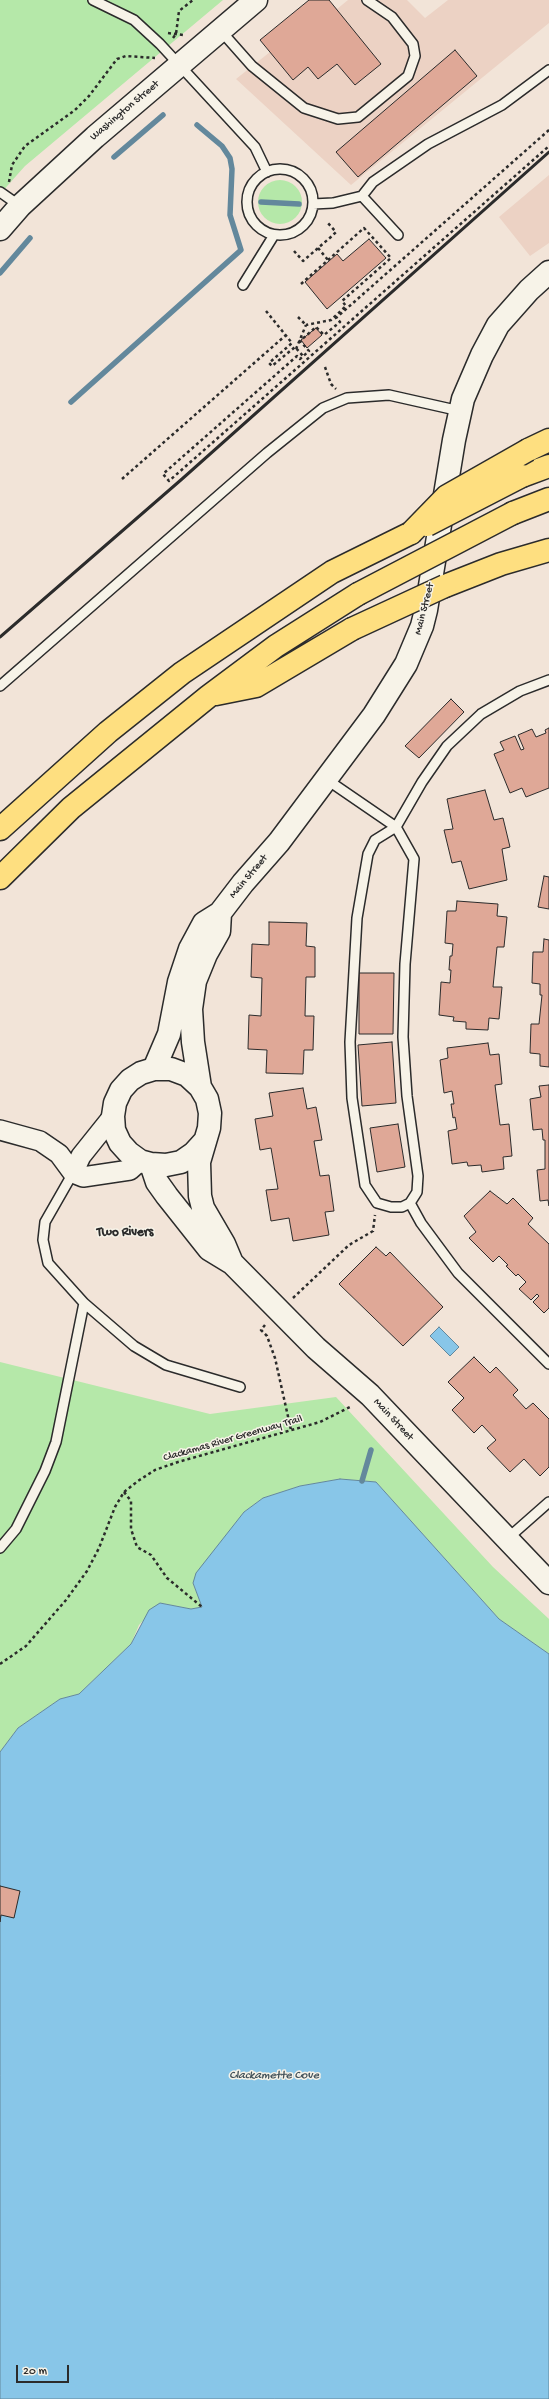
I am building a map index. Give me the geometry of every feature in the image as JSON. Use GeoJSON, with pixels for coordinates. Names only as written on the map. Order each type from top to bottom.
{"type":"FeatureCollection","features":[{"type":"Feature","properties":{"kind":"highway"},"geometry":{"type":"LineString","coordinates":[[411,533],[447,496],[528,450],[549,440]]}},
{"type":"Feature","properties":{"kind":"highway"},"geometry":{"type":"LineString","coordinates":[[0,829],[108,732],[182,673],[299,592],[363,555],[411,533],[522,476],[549,466]]}},
{"type":"Feature","properties":{"kind":"highway"},"geometry":{"type":"LineString","coordinates":[[0,878],[71,808],[209,696],[276,646],[358,594],[513,513],[549,499]]}},
{"type":"Feature","properties":{"kind":"highway"},"geometry":{"type":"LineString","coordinates":[[209,696],[256,686],[352,629],[445,586],[501,564],[549,550]]}},
{"type":"Feature","properties":{"kind":"street","name":"Washington Street"},"geometry":{"type":"LineString","coordinates":[[0,229],[9,198],[95,137],[256,0]]}},
{"type":"Feature","properties":{"kind":"street","name":"Main Street"},"geometry":{"type":"LineString","coordinates":[[154,1069],[169,1034],[179,982],[190,949],[204,923],[220,913],[279,842],[325,778],[374,715],[406,664],[422,626],[431,589],[454,440],[460,411],[476,365],[498,325],[529,290],[549,272]]}},
{"type":"Feature","properties":{"kind":"street","name":"Main Street"},"geometry":{"type":"LineString","coordinates":[[200,1087],[193,1042],[191,1009],[196,981],[206,954],[219,931],[220,913]]}},
{"type":"Feature","properties":{"kind":"street","name":"Main Street"},"geometry":{"type":"LineString","coordinates":[[232,1263],[224,1244],[203,1208],[200,1196],[199,1162],[209,1128],[210,1113],[207,1099],[200,1087],[187,1075],[171,1069],[154,1069],[141,1072],[120,1090],[115,1103],[113,1116],[114,1130],[120,1143],[129,1153],[146,1163],[157,1182],[190,1228],[209,1249],[232,1263],[316,1348],[370,1395],[506,1540],[549,1583]]}},
{"type":"Feature","properties":{"kind":"street"},"geometry":{"type":"LineString","coordinates":[[73,1173],[81,1156],[113,1116]]}},
{"type":"Feature","properties":{"kind":"street"},"geometry":{"type":"LineString","coordinates":[[0,1130],[40,1141],[59,1154],[73,1173],[83,1177],[130,1170],[146,1163],[166,1165],[181,1162],[194,1153],[204,1142]]}},
{"type":"Feature","properties":{"kind":"lane"},"geometry":{"type":"LineString","coordinates":[[93,0],[134,20],[165,49],[255,147],[266,172]]}},
{"type":"Feature","properties":{"kind":"lane"},"geometry":{"type":"LineString","coordinates":[[220,30],[252,66],[304,108],[338,119],[358,117],[408,76],[415,56],[413,44],[392,17],[367,0]]}},
{"type":"Feature","properties":{"kind":"lane"},"geometry":{"type":"LineString","coordinates":[[313,204],[333,203],[362,196],[373,182],[428,144],[502,105],[549,70]]}},
{"type":"Feature","properties":{"kind":"lane"},"geometry":{"type":"LineString","coordinates":[[278,169],[289,170],[299,175],[307,183],[312,193],[313,204],[311,215],[305,224],[296,231],[286,235],[274,235],[263,231],[254,223],[247,206],[250,188],[256,178],[266,172],[278,169]]}},
{"type":"Feature","properties":{"kind":"lane"},"geometry":{"type":"LineString","coordinates":[[362,196],[398,235]]}},
{"type":"Feature","properties":{"kind":"lane"},"geometry":{"type":"LineString","coordinates":[[243,285],[274,235]]}},
{"type":"Feature","properties":{"kind":"lane"},"geometry":{"type":"LineString","coordinates":[[0,686],[267,453],[324,408],[342,400],[368,395],[389,395],[460,411]]}},
{"type":"Feature","properties":{"kind":"lane"},"geometry":{"type":"LineString","coordinates":[[325,778],[396,827],[414,859],[404,964],[403,1036],[407,1096],[418,1176],[417,1192],[410,1203],[402,1207],[391,1207],[377,1203],[365,1185],[352,1098],[350,1042],[357,918],[368,854],[375,840],[396,827],[422,782],[447,746],[481,714],[520,691],[549,680]]}},
{"type":"Feature","properties":{"kind":"lane"},"geometry":{"type":"LineString","coordinates":[[73,1173],[45,1222],[42,1240],[48,1263],[84,1303],[134,1346],[166,1365],[240,1387]]}},
{"type":"Feature","properties":{"kind":"lane"},"geometry":{"type":"LineString","coordinates":[[410,1203],[421,1223],[458,1273],[549,1364]]}},
{"type":"Feature","properties":{"kind":"lane"},"geometry":{"type":"LineString","coordinates":[[0,1548],[16,1529],[46,1471],[56,1442],[84,1303]]}},
{"type":"Feature","properties":{"kind":"lane"},"geometry":{"type":"LineString","coordinates":[[506,1540],[549,1502]]}},
{"type":"Feature","properties":{"kind":"path"},"geometry":{"type":"LineString","coordinates":[[9,198],[17,156],[40,134],[75,110],[89,96],[109,67],[117,59],[126,56],[155,58],[165,49],[176,34],[179,11],[193,0]]}},
{"type":"Feature","properties":{"kind":"path"},"geometry":{"type":"LineString","coordinates":[[549,130],[336,318],[340,322],[324,336],[316,327],[300,341],[309,351],[300,359],[297,356],[163,474],[169,481],[549,146]]}},
{"type":"Feature","properties":{"kind":"path"},"geometry":{"type":"LineString","coordinates":[[294,251],[303,261],[318,248],[336,232],[327,222]]}},
{"type":"Feature","properties":{"kind":"path"},"geometry":{"type":"LineString","coordinates":[[301,284],[364,228],[391,258],[342,302],[346,306],[331,320],[306,325]]}},
{"type":"Feature","properties":{"kind":"path"},"geometry":{"type":"LineString","coordinates":[[318,248],[328,260]]}},
{"type":"Feature","properties":{"kind":"path"},"geometry":{"type":"LineString","coordinates":[[266,311],[292,343],[269,363],[272,366],[295,347],[296,349]]}},
{"type":"Feature","properties":{"kind":"path"},"geometry":{"type":"LineString","coordinates":[[298,316],[306,325]]}},
{"type":"Feature","properties":{"kind":"path"},"geometry":{"type":"LineString","coordinates":[[296,349],[306,325]]}},
{"type":"Feature","properties":{"kind":"path"},"geometry":{"type":"LineString","coordinates":[[122,479],[286,335]]}},
{"type":"Feature","properties":{"kind":"path"},"geometry":{"type":"LineString","coordinates":[[296,349],[303,356]]}},
{"type":"Feature","properties":{"kind":"path"},"geometry":{"type":"LineString","coordinates":[[325,367],[331,384],[342,400]]}},
{"type":"Feature","properties":{"kind":"path"},"geometry":{"type":"LineString","coordinates":[[290,1301],[349,1245],[373,1231],[377,1203]]}},
{"type":"Feature","properties":{"kind":"path"},"geometry":{"type":"LineString","coordinates":[[265,1326],[261,1330],[267,1336],[275,1358],[291,1430]]}},
{"type":"Feature","properties":{"kind":"path","name":"Clackamas River Greenway Trail"},"geometry":{"type":"LineString","coordinates":[[0,1664],[26,1646],[66,1600],[92,1562],[115,1507],[124,1492],[155,1470],[320,1422],[370,1395]]}},
{"type":"Feature","properties":{"kind":"path"},"geometry":{"type":"LineString","coordinates":[[124,1492],[132,1501],[131,1529],[137,1547],[151,1555],[167,1578],[202,1607]]}},
{"type":"Feature","properties":{"kind":"shaded area"},"geometry":{"type":"Polygon","coordinates":[[[309,0],[329,0],[337,9],[348,0],[407,0],[425,18],[448,0],[549,0],[549,23],[351,185],[236,79],[270,52],[309,0]]]}},
{"type":"Feature","properties":{"kind":"shaded area"},"geometry":{"type":"Polygon","coordinates":[[[549,175],[549,243],[530,256],[499,217],[549,175]]]}},
{"type":"Feature","properties":{"kind":"green space"},"geometry":{"type":"Polygon","coordinates":[[[0,0],[223,0],[25,166],[0,194],[0,0]]]}},
{"type":"Feature","properties":{"kind":"green space"},"geometry":{"type":"Polygon","coordinates":[[[280,180],[292,184],[298,190],[302,202],[298,214],[292,220],[280,224],[268,220],[262,214],[258,202],[262,190],[268,184],[280,180]]]}},
{"type":"Feature","properties":{"kind":"green space"},"geometry":{"type":"Polygon","coordinates":[[[0,1362],[210,1414],[336,1397],[493,1567],[549,1619],[549,1654],[499,1619],[376,1482],[340,1479],[300,1486],[263,1498],[244,1512],[193,1583],[202,1607],[191,1609],[160,1603],[139,1625],[131,1644],[79,1694],[60,1699],[18,1728],[0,1752],[0,1362]]]}},
{"type":"Feature","properties":{"kind":"water"},"geometry":{"type":"Polygon","coordinates":[[[439,1327],[459,1347],[450,1356],[430,1336],[439,1327]]]}},
{"type":"Feature","properties":{"kind":"water","name":"Clackamette Cove"},"geometry":{"type":"Polygon","coordinates":[[[340,1479],[376,1482],[499,1619],[549,1654],[549,2399],[0,2399],[0,1752],[18,1728],[60,1699],[79,1694],[131,1644],[149,1610],[160,1603],[191,1609],[202,1607],[193,1583],[196,1573],[244,1512],[263,1498],[300,1486],[340,1479]]]}},
{"type":"Feature","properties":{"kind":"building"},"geometry":{"type":"Polygon","coordinates":[[[309,0],[329,0],[381,64],[355,85],[337,64],[318,79],[308,67],[293,80],[260,40],[309,0]]]}},
{"type":"Feature","properties":{"kind":"building"},"geometry":{"type":"Polygon","coordinates":[[[455,50],[477,76],[358,177],[336,152],[455,50]]]}},
{"type":"Feature","properties":{"kind":"building"},"geometry":{"type":"Polygon","coordinates":[[[369,239],[386,258],[327,309],[305,282],[337,254],[343,261],[369,239]]]}},
{"type":"Feature","properties":{"kind":"building"},"geometry":{"type":"Polygon","coordinates":[[[316,328],[322,335],[307,348],[301,340],[316,328]]]}},
{"type":"Feature","properties":{"kind":"building"},"geometry":{"type":"Polygon","coordinates":[[[451,699],[464,712],[419,758],[405,746],[451,699]]]}},
{"type":"Feature","properties":{"kind":"building"},"geometry":{"type":"Polygon","coordinates":[[[549,728],[549,788],[526,797],[522,788],[510,793],[494,754],[504,750],[500,742],[515,736],[521,750],[524,749],[518,735],[532,729],[536,737],[546,733],[545,730],[549,728]]]}},
{"type":"Feature","properties":{"kind":"building"},"geometry":{"type":"Polygon","coordinates":[[[485,790],[494,820],[503,818],[510,847],[502,849],[507,880],[469,889],[461,861],[452,863],[444,830],[453,829],[447,799],[485,790]]]}},
{"type":"Feature","properties":{"kind":"building"},"geometry":{"type":"Polygon","coordinates":[[[544,876],[549,877],[549,909],[538,907],[544,876]]]}},
{"type":"Feature","properties":{"kind":"building"},"geometry":{"type":"Polygon","coordinates":[[[457,901],[498,904],[497,916],[507,917],[504,947],[497,947],[493,987],[502,987],[499,1019],[489,1018],[488,1030],[466,1029],[466,1022],[453,1021],[454,1017],[439,1015],[441,982],[450,983],[450,956],[452,956],[453,944],[445,943],[447,911],[456,911],[457,901]]]}},
{"type":"Feature","properties":{"kind":"building"},"geometry":{"type":"Polygon","coordinates":[[[269,922],[307,923],[306,946],[315,947],[315,977],[306,977],[305,1016],[314,1016],[313,1050],[304,1050],[303,1074],[266,1073],[267,1050],[248,1049],[249,1015],[261,1016],[262,978],[251,977],[252,944],[269,945],[269,922]]]}},
{"type":"Feature","properties":{"kind":"building"},"geometry":{"type":"Polygon","coordinates":[[[544,939],[549,940],[549,1067],[540,1066],[540,1054],[530,1053],[531,1024],[539,1024],[542,995],[540,995],[540,984],[532,983],[533,952],[543,952],[544,939]]]}},
{"type":"Feature","properties":{"kind":"building"},"geometry":{"type":"Polygon","coordinates":[[[359,973],[394,973],[393,1034],[359,1034],[359,973]]]}},
{"type":"Feature","properties":{"kind":"building"},"geometry":{"type":"Polygon","coordinates":[[[392,1042],[396,1103],[362,1106],[358,1045],[392,1042]]]}},
{"type":"Feature","properties":{"kind":"building"},"geometry":{"type":"Polygon","coordinates":[[[488,1043],[490,1055],[499,1054],[502,1084],[495,1085],[500,1125],[509,1124],[512,1156],[503,1157],[504,1169],[482,1172],[481,1165],[468,1166],[467,1162],[452,1164],[448,1131],[457,1129],[455,1117],[453,1118],[451,1104],[454,1104],[452,1091],[444,1093],[440,1060],[448,1058],[447,1048],[488,1043]]]}},
{"type":"Feature","properties":{"kind":"building"},"geometry":{"type":"Polygon","coordinates":[[[549,1085],[549,1206],[548,1200],[540,1201],[537,1170],[545,1169],[545,1140],[543,1140],[542,1129],[533,1130],[530,1099],[541,1097],[539,1086],[549,1085]]]}},
{"type":"Feature","properties":{"kind":"building"},"geometry":{"type":"Polygon","coordinates":[[[303,1088],[307,1109],[316,1107],[322,1140],[314,1141],[320,1176],[329,1175],[334,1211],[325,1212],[329,1235],[293,1241],[289,1218],[271,1221],[266,1190],[278,1189],[271,1148],[260,1150],[255,1119],[273,1116],[269,1093],[303,1088]]]}},
{"type":"Feature","properties":{"kind":"building"},"geometry":{"type":"Polygon","coordinates":[[[398,1124],[405,1167],[377,1172],[370,1128],[398,1124]]]}},
{"type":"Feature","properties":{"kind":"building"},"geometry":{"type":"Polygon","coordinates":[[[490,1191],[507,1204],[513,1198],[533,1218],[528,1224],[549,1244],[549,1308],[544,1313],[533,1302],[539,1296],[537,1294],[531,1300],[519,1289],[526,1282],[518,1274],[516,1276],[499,1256],[493,1262],[469,1238],[476,1232],[464,1216],[490,1191]]]}},
{"type":"Feature","properties":{"kind":"building"},"geometry":{"type":"Polygon","coordinates":[[[376,1247],[386,1256],[390,1252],[443,1307],[403,1346],[339,1284],[376,1247]]]}},
{"type":"Feature","properties":{"kind":"building"},"geometry":{"type":"Polygon","coordinates":[[[474,1357],[490,1373],[496,1367],[518,1390],[513,1395],[526,1409],[533,1403],[549,1419],[549,1467],[540,1476],[524,1459],[510,1472],[487,1448],[496,1440],[482,1425],[474,1433],[452,1410],[464,1398],[448,1382],[474,1357]]]}},
{"type":"Feature","properties":{"kind":"building"},"geometry":{"type":"Polygon","coordinates":[[[0,1886],[20,1891],[14,1918],[1,1915],[0,1922],[0,1886]]]}},
{"type":"Feature","properties":{"kind":"waterway"},"geometry":{"type":"LineString","coordinates":[[114,157],[163,115]]}},
{"type":"Feature","properties":{"kind":"waterway"},"geometry":{"type":"LineString","coordinates":[[71,402],[241,250],[230,215],[232,169],[230,158],[222,146],[197,125]]}},
{"type":"Feature","properties":{"kind":"waterway"},"geometry":{"type":"LineString","coordinates":[[261,202],[299,204]]}},
{"type":"Feature","properties":{"kind":"waterway"},"geometry":{"type":"LineString","coordinates":[[0,273],[30,238]]}},
{"type":"Feature","properties":{"kind":"waterway"},"geometry":{"type":"LineString","coordinates":[[362,1481],[371,1450]]}},
{"type":"Feature","properties":{"kind":"railway"},"geometry":{"type":"LineString","coordinates":[[0,637],[182,479],[549,152]]}},
{"type":"Feature","properties":{"kind":"district","name":"Two Rivers"},"geometry":{"type":"Point","coordinates":[125,1233]}}]}
